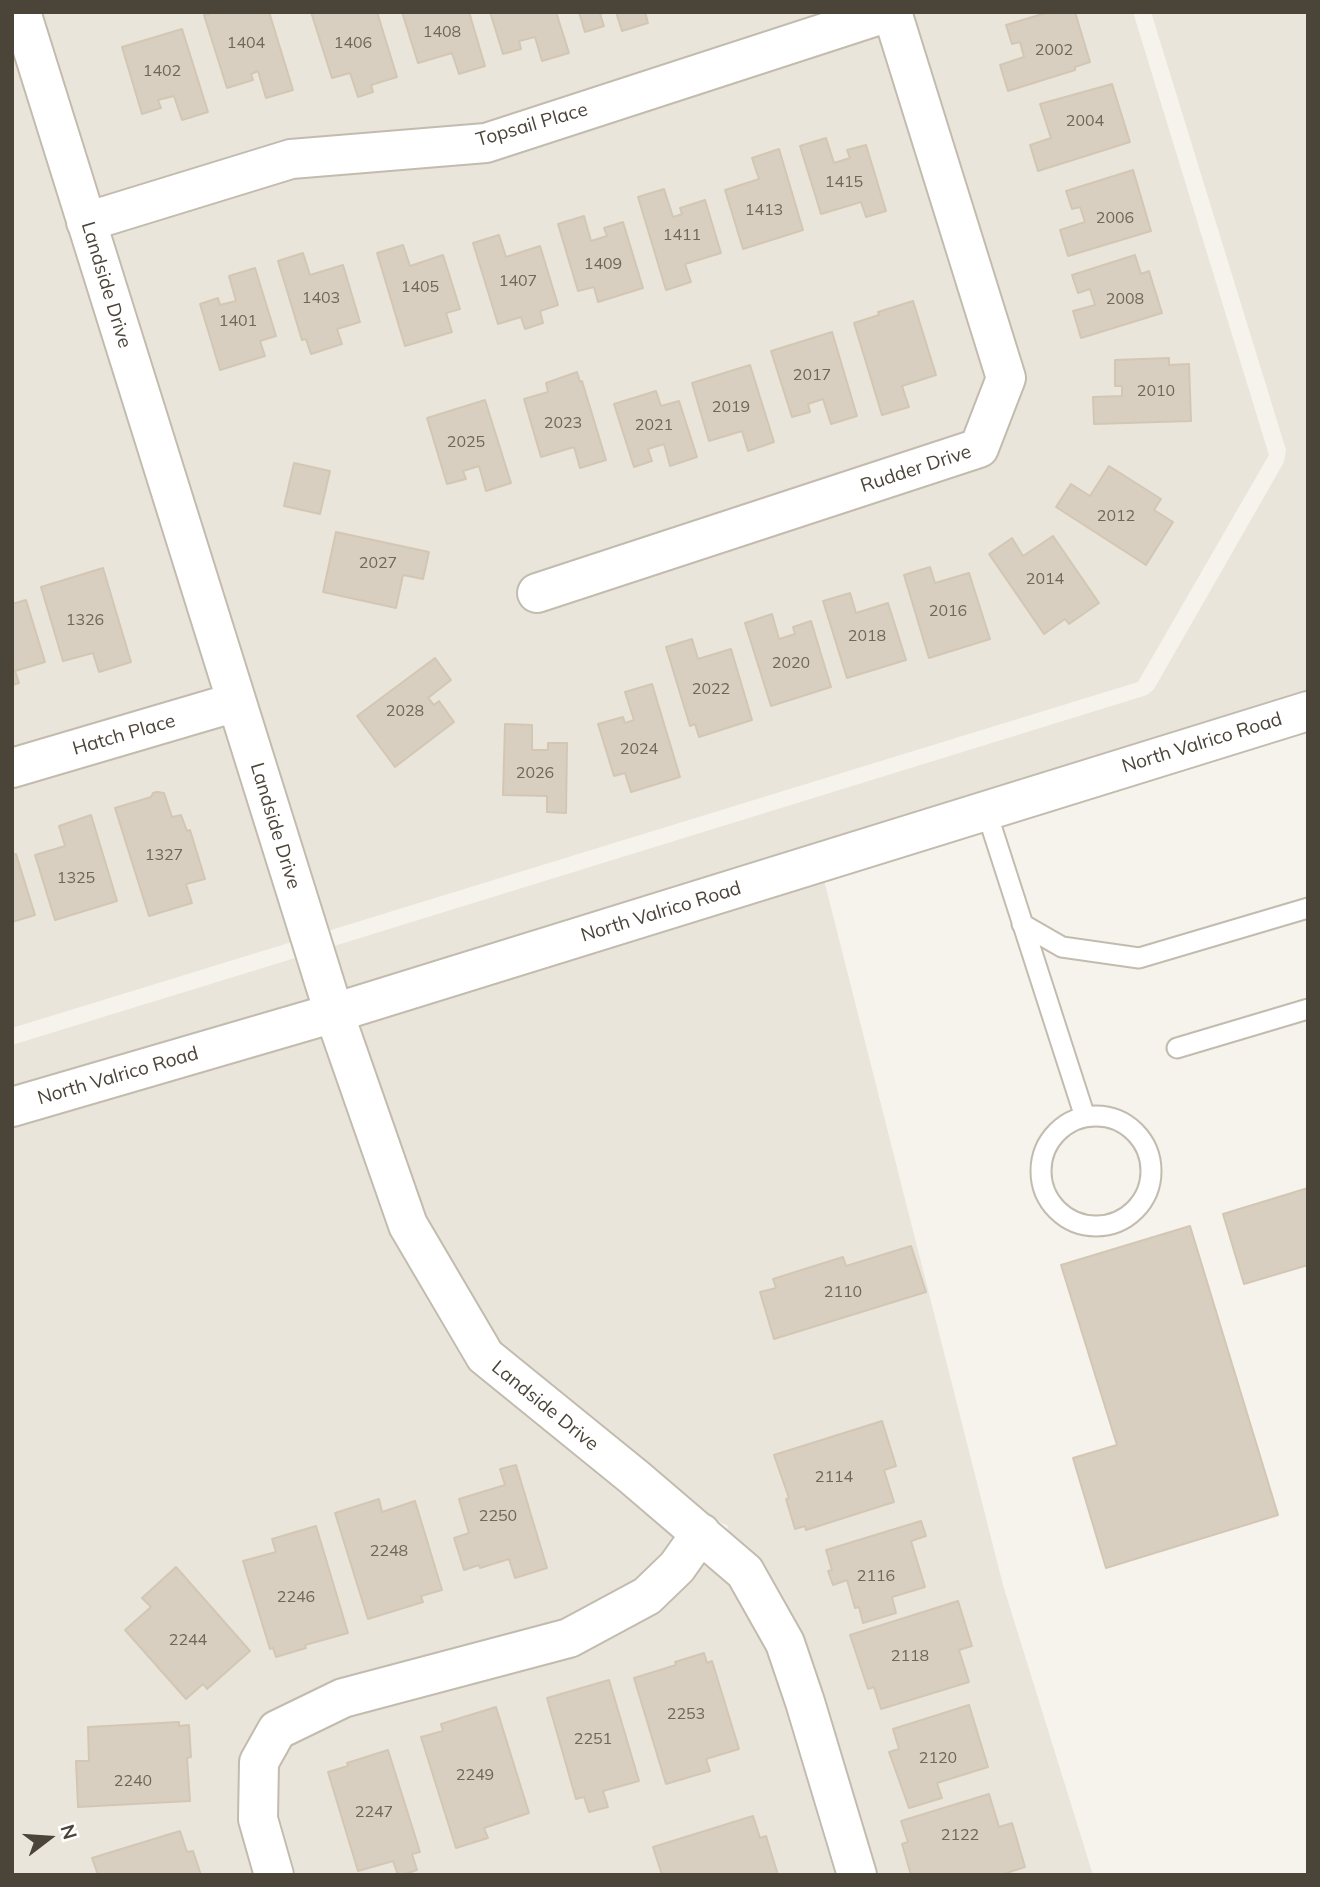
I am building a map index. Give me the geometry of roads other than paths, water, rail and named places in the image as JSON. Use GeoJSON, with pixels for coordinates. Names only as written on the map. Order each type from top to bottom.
{"type":"FeatureCollection","features":[{"type":"Feature","properties":{"kind":"street","name":"Landside Drive"},"geometry":{"type":"LineString","coordinates":[[21,12],[334,1013],[408,1225],[485,1356],[745,1572],[785,1643],[857,1875]]}},
{"type":"Feature","properties":{"kind":"street","name":"Topsail Place"},"geometry":{"type":"LineString","coordinates":[[86,222],[291,159],[486,143],[890,12]]}},
{"type":"Feature","properties":{"kind":"street","name":"Rudder Drive"},"geometry":{"type":"LineString","coordinates":[[537,593],[979,448],[1006,377],[890,12]]}},
{"type":"Feature","properties":{"kind":"street","name":"Hatch Place"},"geometry":{"type":"LineString","coordinates":[[12,768],[236,702]]}},
{"type":"Feature","properties":{"kind":"street","name":"North Valrico Road"},"geometry":{"type":"LineString","coordinates":[[12,1107],[334,1013],[1308,711]]}},
{"type":"Feature","properties":{"kind":"street"},"geometry":{"type":"LineString","coordinates":[[274,1875],[258,1819],[259,1762],[277,1730],[343,1698],[569,1637],[648,1595],[677,1567],[701,1533]]}},
{"type":"Feature","properties":{"kind":"lane"},"geometry":{"type":"LineString","coordinates":[[986,810],[1085,1117]]}},
{"type":"Feature","properties":{"kind":"lane"},"geometry":{"type":"LineString","coordinates":[[1022,924],[1062,947],[1139,958],[1308,908]]}},
{"type":"Feature","properties":{"kind":"lane"},"geometry":{"type":"LineString","coordinates":[[1177,1048],[1308,1009]]}},
{"type":"Feature","properties":{"kind":"lane"},"geometry":{"type":"LineString","coordinates":[[1103,1116],[1120,1121],[1135,1131],[1146,1146],[1151,1163],[1151,1181],[1145,1198],[1133,1213],[1118,1222],[1101,1227],[1083,1225],[1066,1218],[1052,1205],[1044,1189],[1040,1170],[1044,1152],[1053,1136],[1068,1123],[1085,1117],[1103,1116]]}}]}
